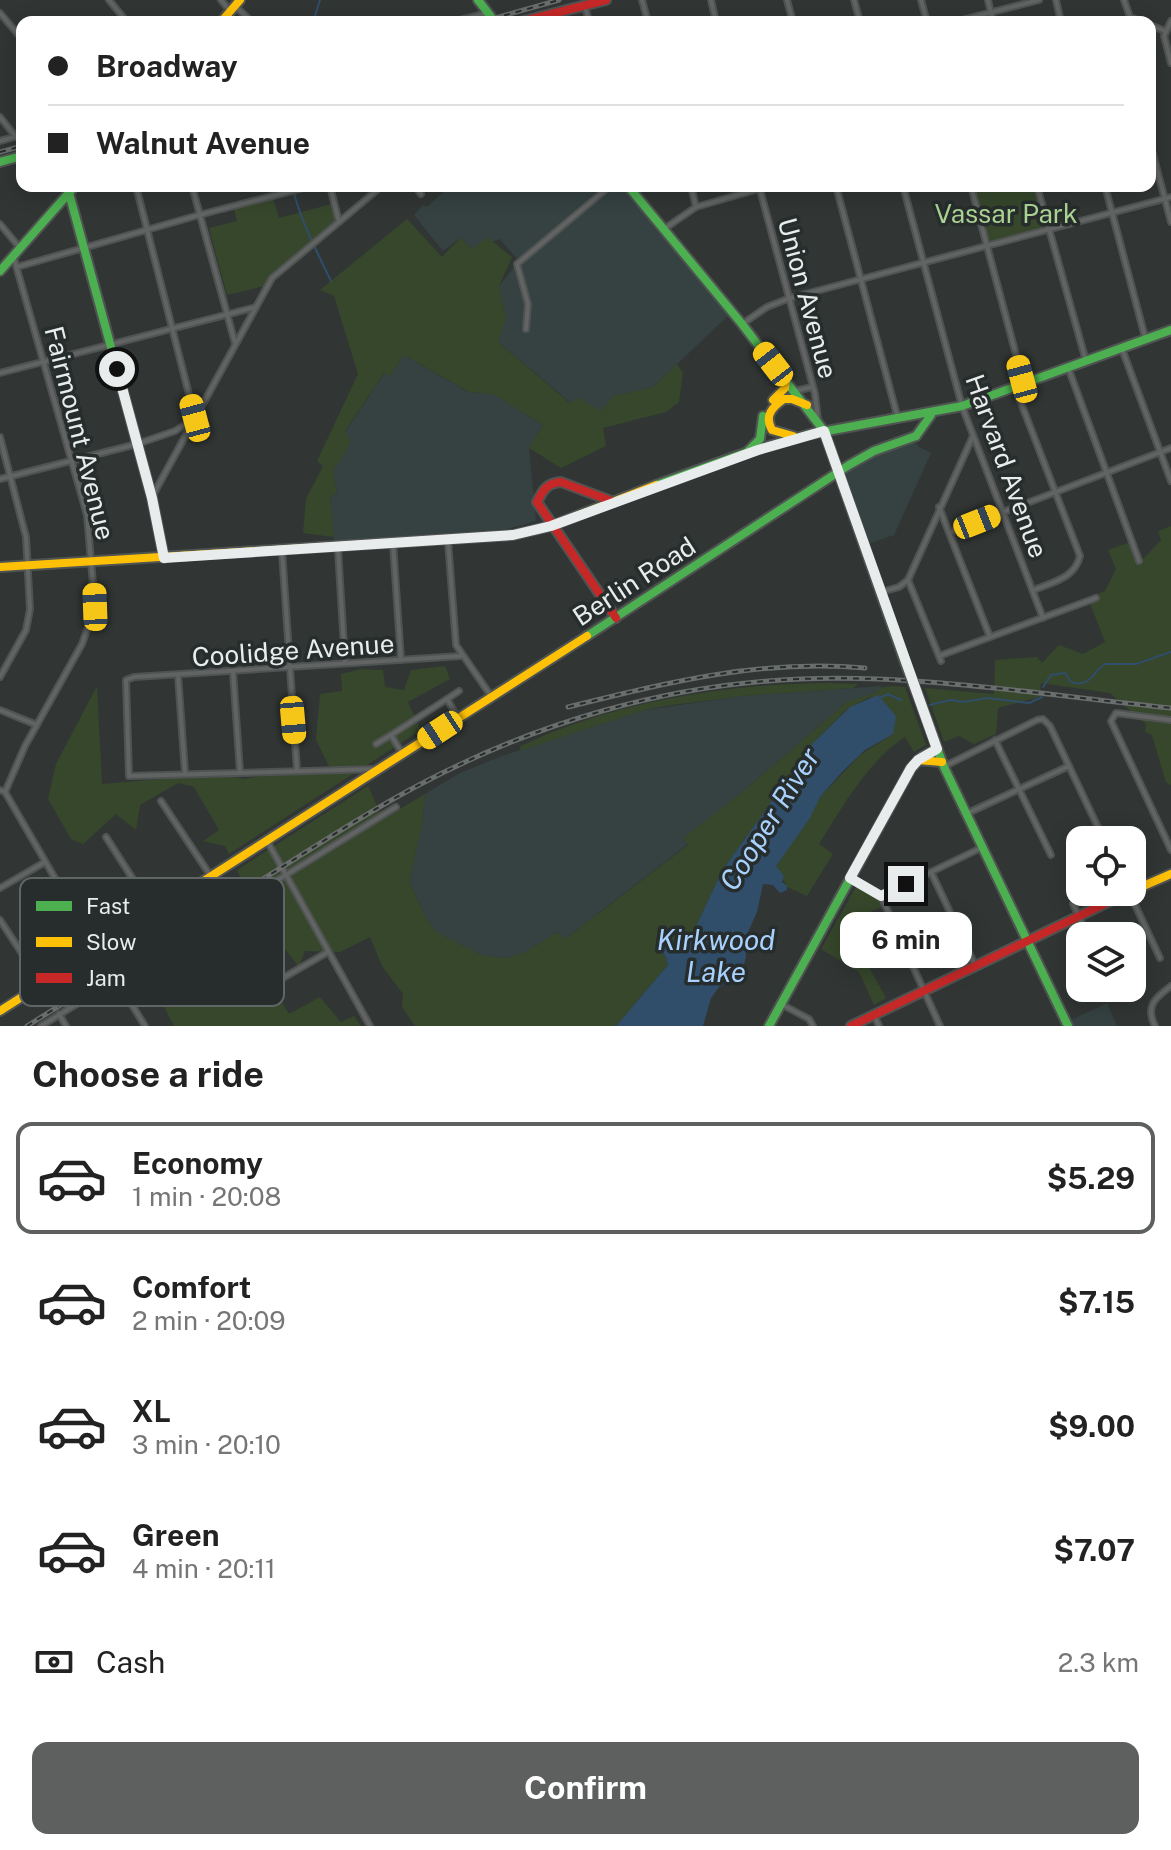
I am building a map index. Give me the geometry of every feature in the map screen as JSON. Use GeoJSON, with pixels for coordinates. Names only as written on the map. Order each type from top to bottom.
{"type":"FeatureCollection","features":[{"type":"Feature","properties":{"kind":"main road"},"geometry":{"type":"LineString","coordinates":[[478,0],[490,16]]}},
{"type":"Feature","properties":{"kind":"main road"},"geometry":{"type":"LineString","coordinates":[[544,16],[606,0]]}},
{"type":"Feature","properties":{"kind":"main road"},"geometry":{"type":"LineString","coordinates":[[0,271],[69,192]]}},
{"type":"Feature","properties":{"kind":"main road"},"geometry":{"type":"LineString","coordinates":[[73,192],[84,247],[152,498],[164,558]]}},
{"type":"Feature","properties":{"kind":"main road"},"geometry":{"type":"LineString","coordinates":[[633,192],[807,405],[824,431],[943,764],[1068,1026]]}},
{"type":"Feature","properties":{"kind":"main road"},"geometry":{"type":"LineString","coordinates":[[0,567],[502,537],[551,526],[799,437],[931,415],[962,406],[1171,330]]}},
{"type":"Feature","properties":{"kind":"main road"},"geometry":{"type":"LineString","coordinates":[[744,455],[760,439],[764,411],[785,388],[786,379]]}},
{"type":"Feature","properties":{"kind":"main road"},"geometry":{"type":"LineString","coordinates":[[799,437],[776,433],[769,426],[767,417],[772,408],[784,399],[807,405]]}},
{"type":"Feature","properties":{"kind":"main road"},"geometry":{"type":"LineString","coordinates":[[916,436],[931,415]]}},
{"type":"Feature","properties":{"kind":"main road"},"geometry":{"type":"LineString","coordinates":[[909,418],[916,425],[916,436]]}},
{"type":"Feature","properties":{"kind":"main road","name":"Berlin Road"},"geometry":{"type":"LineString","coordinates":[[205,878],[616,618],[839,472],[874,451],[916,436]]}},
{"type":"Feature","properties":{"kind":"main road"},"geometry":{"type":"LineString","coordinates":[[616,502],[599,500],[575,486],[558,481],[545,487],[537,502],[616,618]]}},
{"type":"Feature","properties":{"kind":"main road"},"geometry":{"type":"LineString","coordinates":[[769,1026],[911,768],[937,749]]}},
{"type":"Feature","properties":{"kind":"main road"},"geometry":{"type":"LineString","coordinates":[[918,760],[943,764]]}},
{"type":"Feature","properties":{"kind":"main road"},"geometry":{"type":"LineString","coordinates":[[1146,885],[1171,874]]}},
{"type":"Feature","properties":{"kind":"main road"},"geometry":{"type":"LineString","coordinates":[[851,1026],[1097,906]]}},
{"type":"Feature","properties":{"kind":"main road","name":"Berlin Road"},"geometry":{"type":"LineString","coordinates":[[0,1011],[20,998]]}},
{"type":"Feature","properties":{"kind":"street"},"geometry":{"type":"LineString","coordinates":[[109,0],[122,16]]}},
{"type":"Feature","properties":{"kind":"street"},"geometry":{"type":"LineString","coordinates":[[221,0],[235,6]]}},
{"type":"Feature","properties":{"kind":"street"},"geometry":{"type":"LineString","coordinates":[[988,0],[992,16]]}},
{"type":"Feature","properties":{"kind":"street"},"geometry":{"type":"LineString","coordinates":[[976,16],[1039,0]]}},
{"type":"Feature","properties":{"kind":"street"},"geometry":{"type":"LineString","coordinates":[[585,6],[588,16]]}},
{"type":"Feature","properties":{"kind":"street"},"geometry":{"type":"LineString","coordinates":[[0,13],[16,32]]}},
{"type":"Feature","properties":{"kind":"street"},"geometry":{"type":"LineString","coordinates":[[476,16],[488,13]]}},
{"type":"Feature","properties":{"kind":"street"},"geometry":{"type":"LineString","coordinates":[[1171,21],[1164,41],[1171,63]]}},
{"type":"Feature","properties":{"kind":"street"},"geometry":{"type":"LineString","coordinates":[[1156,27],[1165,31]]}},
{"type":"Feature","properties":{"kind":"street"},"geometry":{"type":"LineString","coordinates":[[0,117],[16,133]]}},
{"type":"Feature","properties":{"kind":"street"},"geometry":{"type":"LineString","coordinates":[[1156,161],[1168,197],[1171,222]]}},
{"type":"Feature","properties":{"kind":"street"},"geometry":{"type":"LineString","coordinates":[[138,192],[195,418]]}},
{"type":"Feature","properties":{"kind":"street"},"geometry":{"type":"LineString","coordinates":[[193,192],[235,345]]}},
{"type":"Feature","properties":{"kind":"street"},"geometry":{"type":"LineString","coordinates":[[17,267],[288,192]]}},
{"type":"Feature","properties":{"kind":"street"},"geometry":{"type":"LineString","coordinates":[[332,192],[339,222]]}},
{"type":"Feature","properties":{"kind":"street"},"geometry":{"type":"LineString","coordinates":[[152,498],[275,275],[375,192]]}},
{"type":"Feature","properties":{"kind":"street"},"geometry":{"type":"LineString","coordinates":[[526,329],[528,304],[517,264],[603,192]]}},
{"type":"Feature","properties":{"kind":"street"},"geometry":{"type":"LineString","coordinates":[[692,192],[696,207]]}},
{"type":"Feature","properties":{"kind":"street"},"geometry":{"type":"LineString","coordinates":[[664,229],[696,207],[744,192]]}},
{"type":"Feature","properties":{"kind":"street","name":"Union Avenue"},"geometry":{"type":"LineString","coordinates":[[761,192],[813,386],[818,420]]}},
{"type":"Feature","properties":{"kind":"street"},"geometry":{"type":"LineString","coordinates":[[838,192],[898,419]]}},
{"type":"Feature","properties":{"kind":"street","name":"Harvard Avenue"},"geometry":{"type":"LineString","coordinates":[[905,192],[962,406],[1043,618]]}},
{"type":"Feature","properties":{"kind":"street"},"geometry":{"type":"LineString","coordinates":[[973,192],[1019,386],[1080,556],[1077,567],[1071,573],[1034,590]]}},
{"type":"Feature","properties":{"kind":"street"},"geometry":{"type":"LineString","coordinates":[[1039,192],[1086,362]]}},
{"type":"Feature","properties":{"kind":"street"},"geometry":{"type":"LineString","coordinates":[[1107,192],[1146,340]]}},
{"type":"Feature","properties":{"kind":"street"},"geometry":{"type":"LineString","coordinates":[[742,324],[767,307],[790,298],[1168,197]]}},
{"type":"Feature","properties":{"kind":"street"},"geometry":{"type":"LineString","coordinates":[[0,224],[17,252]]}},
{"type":"Feature","properties":{"kind":"street","name":"Fairmount Avenue"},"geometry":{"type":"LineString","coordinates":[[2,791],[75,659],[95,607],[87,515],[17,267],[17,252]]}},
{"type":"Feature","properties":{"kind":"street"},"geometry":{"type":"LineString","coordinates":[[0,373],[256,307]]}},
{"type":"Feature","properties":{"kind":"street"},"geometry":{"type":"LineString","coordinates":[[1122,349],[1171,481]]}},
{"type":"Feature","properties":{"kind":"street"},"geometry":{"type":"LineString","coordinates":[[1069,368],[1139,561]]}},
{"type":"Feature","properties":{"kind":"street"},"geometry":{"type":"LineString","coordinates":[[795,391],[813,386]]}},
{"type":"Feature","properties":{"kind":"street"},"geometry":{"type":"LineString","coordinates":[[0,479],[137,444],[175,431],[195,418]]}},
{"type":"Feature","properties":{"kind":"street"},"geometry":{"type":"LineString","coordinates":[[881,592],[899,587],[908,580],[973,436]]}},
{"type":"Feature","properties":{"kind":"street"},"geometry":{"type":"LineString","coordinates":[[0,437],[26,537],[29,621],[0,677]]}},
{"type":"Feature","properties":{"kind":"street"},"geometry":{"type":"LineString","coordinates":[[951,532],[1171,448]]}},
{"type":"Feature","properties":{"kind":"street"},"geometry":{"type":"LineString","coordinates":[[939,507],[990,637]]}},
{"type":"Feature","properties":{"kind":"street"},"geometry":{"type":"LineString","coordinates":[[448,541],[456,645],[491,696]]}},
{"type":"Feature","properties":{"kind":"street"},"geometry":{"type":"LineString","coordinates":[[393,544],[401,660]]}},
{"type":"Feature","properties":{"kind":"street"},"geometry":{"type":"LineString","coordinates":[[338,547],[345,663]]}},
{"type":"Feature","properties":{"kind":"street"},"geometry":{"type":"LineString","coordinates":[[282,551],[297,770]]}},
{"type":"Feature","properties":{"kind":"street"},"geometry":{"type":"LineString","coordinates":[[908,580],[940,658],[1096,598]]}},
{"type":"Feature","properties":{"kind":"street","name":"Coolidge Avenue"},"geometry":{"type":"LineString","coordinates":[[185,774],[129,776],[127,678],[461,656]]}},
{"type":"Feature","properties":{"kind":"street"},"geometry":{"type":"LineString","coordinates":[[233,672],[240,772]]}},
{"type":"Feature","properties":{"kind":"street"},"geometry":{"type":"LineString","coordinates":[[178,675],[185,774],[378,769]]}},
{"type":"Feature","properties":{"kind":"street"},"geometry":{"type":"LineString","coordinates":[[376,744],[459,691]]}},
{"type":"Feature","properties":{"kind":"street"},"geometry":{"type":"LineString","coordinates":[[447,699],[458,718]]}},
{"type":"Feature","properties":{"kind":"street"},"geometry":{"type":"LineString","coordinates":[[0,710],[37,725]]}},
{"type":"Feature","properties":{"kind":"street"},"geometry":{"type":"LineString","coordinates":[[1171,720],[1116,713],[1111,721],[1171,850]]}},
{"type":"Feature","properties":{"kind":"street"},"geometry":{"type":"LineString","coordinates":[[943,764],[1041,719],[1050,726],[1097,826]]}},
{"type":"Feature","properties":{"kind":"street"},"geometry":{"type":"LineString","coordinates":[[391,735],[403,753]]}},
{"type":"Feature","properties":{"kind":"street"},"geometry":{"type":"LineString","coordinates":[[995,740],[1051,855]]}},
{"type":"Feature","properties":{"kind":"street"},"geometry":{"type":"LineString","coordinates":[[968,813],[1069,766]]}},
{"type":"Feature","properties":{"kind":"street"},"geometry":{"type":"LineString","coordinates":[[2,791],[54,878]]}},
{"type":"Feature","properties":{"kind":"street"},"geometry":{"type":"LineString","coordinates":[[161,801],[210,875]]}},
{"type":"Feature","properties":{"kind":"street"},"geometry":{"type":"LineString","coordinates":[[283,878],[396,807]]}},
{"type":"Feature","properties":{"kind":"street"},"geometry":{"type":"LineString","coordinates":[[106,837],[132,878]]}},
{"type":"Feature","properties":{"kind":"street"},"geometry":{"type":"LineString","coordinates":[[266,839],[370,1026]]}},
{"type":"Feature","properties":{"kind":"street"},"geometry":{"type":"LineString","coordinates":[[881,896],[983,847]]}},
{"type":"Feature","properties":{"kind":"street"},"geometry":{"type":"LineString","coordinates":[[0,888],[45,862]]}},
{"type":"Feature","properties":{"kind":"street"},"geometry":{"type":"LineString","coordinates":[[931,872],[975,965]]}},
{"type":"Feature","properties":{"kind":"street"},"geometry":{"type":"LineString","coordinates":[[850,878],[881,896],[940,1026]]}},
{"type":"Feature","properties":{"kind":"street"},"geometry":{"type":"LineString","coordinates":[[1074,906],[1081,922]]}},
{"type":"Feature","properties":{"kind":"street"},"geometry":{"type":"LineString","coordinates":[[1137,906],[1160,958]]}},
{"type":"Feature","properties":{"kind":"street"},"geometry":{"type":"LineString","coordinates":[[0,920],[20,950]]}},
{"type":"Feature","properties":{"kind":"street"},"geometry":{"type":"LineString","coordinates":[[284,977],[328,952]]}},
{"type":"Feature","properties":{"kind":"street"},"geometry":{"type":"LineString","coordinates":[[1155,1026],[1150,1015],[1151,1006],[1156,997],[1171,986]]}},
{"type":"Feature","properties":{"kind":"street"},"geometry":{"type":"LineString","coordinates":[[781,1004],[809,1019],[813,1026]]}},
{"type":"Feature","properties":{"kind":"street"},"geometry":{"type":"LineString","coordinates":[[41,1026],[72,1006]]}},
{"type":"Feature","properties":{"kind":"street"},"geometry":{"type":"LineString","coordinates":[[133,1006],[145,1026]]}},
{"type":"Feature","properties":{"kind":"street"},"geometry":{"type":"LineString","coordinates":[[59,1014],[66,1026]]}},
{"type":"Feature","properties":{"kind":"street"},"geometry":{"type":"LineString","coordinates":[[874,1015],[879,1026]]}},
{"type":"Feature","properties":{"kind":"shaded area"},"geometry":{"type":"Polygon","coordinates":[[[443,192],[596,192],[517,259],[500,239],[473,249],[460,238],[443,251],[414,215],[423,205],[427,207],[443,192]]]}},
{"type":"Feature","properties":{"kind":"shaded area"},"geometry":{"type":"Polygon","coordinates":[[[603,192],[633,192],[732,312],[653,387],[613,396],[601,412],[579,398],[571,403],[498,342],[506,318],[499,286],[519,261],[603,192]]]}},
{"type":"Feature","properties":{"kind":"shaded area"},"geometry":{"type":"Polygon","coordinates":[[[404,355],[468,392],[493,394],[543,425],[529,448],[536,521],[507,529],[334,541],[330,497],[337,493],[333,471],[350,443],[345,432],[385,372],[391,375],[404,355]]]}},
{"type":"Feature","properties":{"kind":"shaded area"},"geometry":{"type":"Polygon","coordinates":[[[912,438],[919,447],[931,453],[894,535],[865,545],[839,472],[912,438]]]}},
{"type":"Feature","properties":{"kind":"shaded area"},"geometry":{"type":"Polygon","coordinates":[[[882,686],[877,692],[847,702],[684,838],[688,844],[565,939],[557,932],[526,952],[508,958],[484,956],[436,932],[426,918],[409,881],[422,826],[425,794],[460,773],[502,756],[645,710],[742,696],[882,686]]]}},
{"type":"Feature","properties":{"kind":"shaded area"},"geometry":{"type":"Polygon","coordinates":[[[1107,1003],[1117,1026],[1068,1026],[1066,1022],[1107,1003]]]}},
{"type":"Feature","properties":{"kind":"green space","name":"Vassar Park"},"geometry":{"type":"Polygon","coordinates":[[[973,192],[1039,192],[1049,230],[987,246],[973,192]]]}},
{"type":"Feature","properties":{"kind":"green space"},"geometry":{"type":"Polygon","coordinates":[[[273,198],[279,218],[332,204],[336,221],[273,272],[264,286],[227,295],[209,228],[237,221],[234,209],[273,198]]]}},
{"type":"Feature","properties":{"kind":"green space"},"geometry":{"type":"Polygon","coordinates":[[[407,219],[442,257],[460,238],[473,249],[487,237],[512,257],[499,286],[506,318],[498,342],[570,403],[579,398],[601,411],[613,396],[653,387],[677,364],[683,373],[679,402],[666,412],[603,428],[606,446],[561,468],[529,448],[543,425],[493,394],[469,392],[404,355],[390,376],[384,373],[345,431],[351,443],[333,471],[337,493],[330,497],[334,537],[303,533],[306,499],[323,466],[317,461],[358,374],[334,296],[320,290],[407,219]]]}},
{"type":"Feature","properties":{"kind":"green space"},"geometry":{"type":"Polygon","coordinates":[[[1171,526],[1171,785],[1166,782],[1152,735],[1145,732],[1146,724],[1110,693],[1041,683],[1039,697],[998,708],[996,734],[974,744],[959,736],[944,742],[925,688],[994,694],[995,660],[1037,657],[1042,663],[1059,645],[1083,654],[1105,642],[1088,598],[1105,591],[1116,569],[1108,550],[1131,542],[1143,559],[1161,540],[1158,531],[1171,526]]]}},
{"type":"Feature","properties":{"kind":"green space"},"geometry":{"type":"Polygon","coordinates":[[[445,666],[450,679],[408,702],[421,730],[229,854],[225,846],[203,841],[219,830],[194,787],[178,783],[140,805],[136,830],[116,814],[83,844],[71,839],[48,799],[56,764],[97,686],[102,784],[219,774],[244,779],[330,768],[316,740],[320,694],[342,691],[341,674],[362,669],[383,670],[385,687],[404,690],[411,670],[445,666]]]}},
{"type":"Feature","properties":{"kind":"green space"},"geometry":{"type":"Polygon","coordinates":[[[858,684],[853,688],[742,696],[665,706],[519,751],[521,746],[557,730],[672,698],[751,687],[858,684]]]}},
{"type":"Feature","properties":{"kind":"green space"},"geometry":{"type":"Polygon","coordinates":[[[905,687],[926,745],[914,752],[905,737],[879,758],[819,844],[833,854],[807,896],[787,887],[776,866],[820,797],[860,755],[893,734],[870,697],[847,709],[813,743],[722,871],[690,939],[686,942],[657,940],[656,944],[668,965],[616,1026],[415,1026],[402,1007],[403,994],[382,966],[370,937],[340,952],[305,951],[299,967],[284,950],[284,878],[241,878],[237,870],[368,786],[383,819],[425,794],[422,826],[409,881],[426,918],[436,932],[484,956],[508,958],[526,952],[557,932],[565,939],[688,845],[683,838],[740,794],[847,702],[877,692],[879,688],[905,687]]]}},
{"type":"Feature","properties":{"kind":"green space"},"geometry":{"type":"Polygon","coordinates":[[[858,883],[879,895],[885,906],[857,917],[878,962],[869,967],[886,998],[874,1005],[859,972],[821,949],[858,883]]]}},
{"type":"Feature","properties":{"kind":"green space"},"geometry":{"type":"Polygon","coordinates":[[[320,997],[341,1022],[354,1016],[361,1026],[174,1026],[164,1006],[284,1006],[289,1014],[320,997]]]}},
{"type":"Feature","properties":{"kind":"water","name":"Kirkwood Lake"},"geometry":{"type":"Polygon","coordinates":[[[878,695],[896,716],[893,734],[865,750],[820,797],[810,818],[776,866],[784,876],[782,882],[787,890],[780,893],[773,885],[763,884],[757,912],[745,939],[743,968],[737,977],[719,987],[711,998],[703,1026],[616,1026],[668,965],[656,944],[657,940],[686,942],[690,939],[722,871],[813,743],[850,707],[878,695]]]}},
{"type":"Feature","properties":{"kind":"waterway"},"geometry":{"type":"LineString","coordinates":[[315,16],[320,0]]}},
{"type":"Feature","properties":{"kind":"waterway"},"geometry":{"type":"LineString","coordinates":[[294,192],[331,281]]}},
{"type":"Feature","properties":{"kind":"waterway","name":"Cooper River"},"geometry":{"type":"LineString","coordinates":[[1043,687],[1051,675],[1065,673],[1071,682],[1082,683],[1105,664],[1136,664],[1171,652]]}},
{"type":"Feature","properties":{"kind":"waterway","name":"Cooper River"},"geometry":{"type":"LineString","coordinates":[[877,699],[888,694],[901,700]]}},
{"type":"Feature","properties":{"kind":"waterway","name":"Cooper River"},"geometry":{"type":"LineString","coordinates":[[930,705],[950,700],[963,702],[987,698],[1029,703],[1042,697]]}},
{"type":"Feature","properties":{"kind":"railway"},"geometry":{"type":"LineString","coordinates":[[502,16],[559,0]]}},
{"type":"Feature","properties":{"kind":"railway"},"geometry":{"type":"LineString","coordinates":[[0,152],[16,148]]}},
{"type":"Feature","properties":{"kind":"railway"},"geometry":{"type":"LineString","coordinates":[[568,707],[679,681],[752,670],[826,666],[865,668]]}},
{"type":"Feature","properties":{"kind":"railway"},"geometry":{"type":"LineString","coordinates":[[264,878],[397,797],[462,764],[555,726],[652,698],[751,682],[847,678],[986,687],[1171,708]]}},
{"type":"Feature","properties":{"kind":"railway"},"geometry":{"type":"LineString","coordinates":[[27,1026],[59,1006]]}},
{"type":"Feature","properties":{"kind":"traffic: fast"},"geometry":{"type":"LineString","coordinates":[[478,0],[490,16]]}},
{"type":"Feature","properties":{"kind":"traffic: fast"},"geometry":{"type":"LineString","coordinates":[[0,162],[16,158]]}},
{"type":"Feature","properties":{"kind":"traffic: fast"},"geometry":{"type":"LineString","coordinates":[[0,271],[70,192]]}},
{"type":"Feature","properties":{"kind":"traffic: fast"},"geometry":{"type":"LineString","coordinates":[[633,192],[742,324],[824,431],[905,662]]}},
{"type":"Feature","properties":{"kind":"traffic: fast"},"geometry":{"type":"LineString","coordinates":[[69,193],[152,498],[164,558]]}},
{"type":"Feature","properties":{"kind":"traffic: fast"},"geometry":{"type":"LineString","coordinates":[[656,485],[745,453],[811,434],[962,406],[1171,330]]}},
{"type":"Feature","properties":{"kind":"traffic: fast"},"geometry":{"type":"LineString","coordinates":[[916,436],[931,415]]}},
{"type":"Feature","properties":{"kind":"traffic: fast"},"geometry":{"type":"LineString","coordinates":[[748,451],[760,439],[763,416]]}},
{"type":"Feature","properties":{"kind":"traffic: fast"},"geometry":{"type":"LineString","coordinates":[[587,636],[849,465],[874,451],[916,436]]}},
{"type":"Feature","properties":{"kind":"traffic: fast"},"geometry":{"type":"LineString","coordinates":[[905,662],[917,693]]}},
{"type":"Feature","properties":{"kind":"traffic: fast"},"geometry":{"type":"LineString","coordinates":[[917,693],[944,767],[1068,1026]]}},
{"type":"Feature","properties":{"kind":"traffic: fast"},"geometry":{"type":"LineString","coordinates":[[769,1026],[911,768],[937,749]]}},
{"type":"Feature","properties":{"kind":"traffic: slow"},"geometry":{"type":"LineString","coordinates":[[226,16],[240,0]]}},
{"type":"Feature","properties":{"kind":"traffic: slow"},"geometry":{"type":"LineString","coordinates":[[773,400],[785,388],[786,379]]}},
{"type":"Feature","properties":{"kind":"traffic: slow"},"geometry":{"type":"LineString","coordinates":[[793,436],[772,430],[770,412],[784,399],[807,405]]}},
{"type":"Feature","properties":{"kind":"traffic: slow"},"geometry":{"type":"LineString","coordinates":[[0,567],[513,535],[551,526],[656,485]]}},
{"type":"Feature","properties":{"kind":"traffic: slow"},"geometry":{"type":"LineString","coordinates":[[208,878],[587,636]]}},
{"type":"Feature","properties":{"kind":"traffic: slow"},"geometry":{"type":"LineString","coordinates":[[918,760],[942,762]]}},
{"type":"Feature","properties":{"kind":"traffic: slow"},"geometry":{"type":"LineString","coordinates":[[1146,885],[1171,874]]}},
{"type":"Feature","properties":{"kind":"traffic: slow"},"geometry":{"type":"LineString","coordinates":[[0,1011],[20,998]]}},
{"type":"Feature","properties":{"kind":"traffic: jam"},"geometry":{"type":"LineString","coordinates":[[543,16],[606,0]]}},
{"type":"Feature","properties":{"kind":"traffic: jam"},"geometry":{"type":"LineString","coordinates":[[537,502],[546,488],[561,482],[614,502]]}},
{"type":"Feature","properties":{"kind":"traffic: jam"},"geometry":{"type":"LineString","coordinates":[[537,502],[616,618]]}},
{"type":"Feature","properties":{"kind":"traffic: jam"},"geometry":{"type":"LineString","coordinates":[[851,1026],[1100,906]]}},
{"type":"Feature","properties":{"kind":"route"},"geometry":{"type":"LineString","coordinates":[[117,369],[152,498],[164,558],[513,535],[551,526],[758,450],[824,431],[937,749],[911,768],[850,878],[881,896],[906,884]]}}]}
